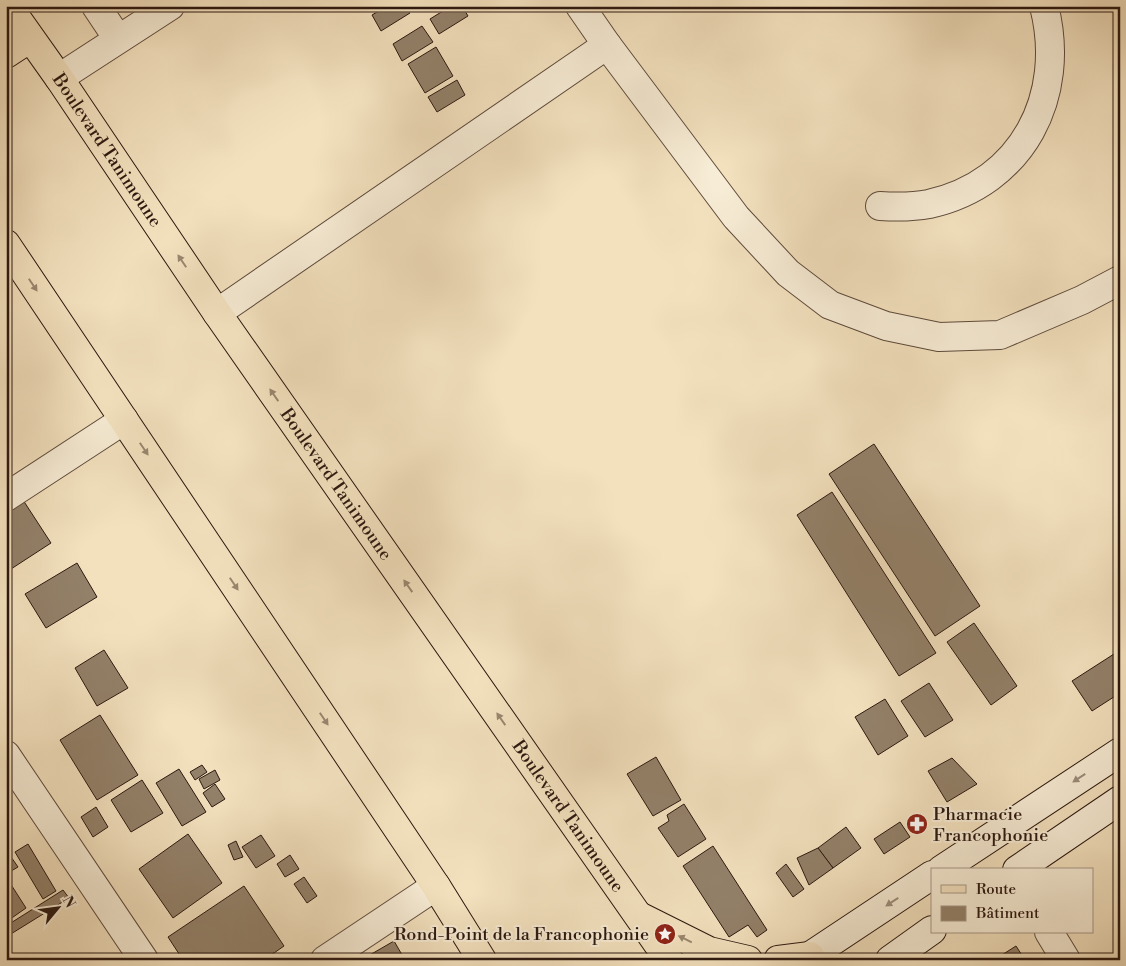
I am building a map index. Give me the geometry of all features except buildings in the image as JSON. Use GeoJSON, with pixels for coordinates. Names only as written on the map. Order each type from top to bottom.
{"type":"FeatureCollection","features":[{"type":"Feature","properties":{"kind":"main road","name":"Boulevard Tanimoune"},"geometry":{"type":"LineString","coordinates":[[8,6],[59,78],[217,313],[669,960]]}},
{"type":"Feature","properties":{"kind":"main road"},"geometry":{"type":"LineString","coordinates":[[6,54],[30,39]]}},
{"type":"Feature","properties":{"kind":"main road"},"geometry":{"type":"LineString","coordinates":[[6,244],[436,886],[482,960]]}},
{"type":"Feature","properties":{"kind":"main road"},"geometry":{"type":"LineString","coordinates":[[638,915],[710,951],[748,960]]}},
{"type":"Feature","properties":{"kind":"main road"},"geometry":{"type":"LineString","coordinates":[[778,960],[807,958]]}},
{"type":"Feature","properties":{"kind":"street"},"geometry":{"type":"LineString","coordinates":[[96,6],[118,39]]}},
{"type":"Feature","properties":{"kind":"street"},"geometry":{"type":"LineString","coordinates":[[59,78],[170,6]]}},
{"type":"Feature","properties":{"kind":"street"},"geometry":{"type":"LineString","coordinates":[[580,6],[736,217],[788,273],[830,305],[886,326],[939,337],[1000,335],[1082,300],[1120,280]]}},
{"type":"Feature","properties":{"kind":"street"},"geometry":{"type":"LineString","coordinates":[[880,206],[913,206],[929,204],[953,197],[976,186],[996,172],[1013,156],[1027,137],[1038,117],[1046,95],[1052,49],[1044,6]]}},
{"type":"Feature","properties":{"kind":"street"},"geometry":{"type":"LineString","coordinates":[[217,313],[608,45]]}},
{"type":"Feature","properties":{"kind":"street"},"geometry":{"type":"LineString","coordinates":[[6,497],[124,420]]}},
{"type":"Feature","properties":{"kind":"street"},"geometry":{"type":"LineString","coordinates":[[944,868],[1120,752]]}},
{"type":"Feature","properties":{"kind":"street"},"geometry":{"type":"LineString","coordinates":[[6,756],[144,960]]}},
{"type":"Feature","properties":{"kind":"street"},"geometry":{"type":"LineString","coordinates":[[1021,868],[1120,800]]}},
{"type":"Feature","properties":{"kind":"street"},"geometry":{"type":"LineString","coordinates":[[807,958],[931,876]]}},
{"type":"Feature","properties":{"kind":"street"},"geometry":{"type":"LineString","coordinates":[[325,960],[436,886]]}},
{"type":"Feature","properties":{"kind":"street"},"geometry":{"type":"LineString","coordinates":[[890,960],[931,931]]}},
{"type":"Feature","properties":{"kind":"street"},"geometry":{"type":"LineString","coordinates":[[1049,934],[1066,960]]}},
{"type":"Feature","properties":{"kind":"place","name":"Pharmacie Francophonie"},"geometry":{"type":"Point","coordinates":[917,824]}},
{"type":"Feature","properties":{"kind":"place","name":"Rond-Point de la Francophonie"},"geometry":{"type":"Point","coordinates":[665,934]}}]}
